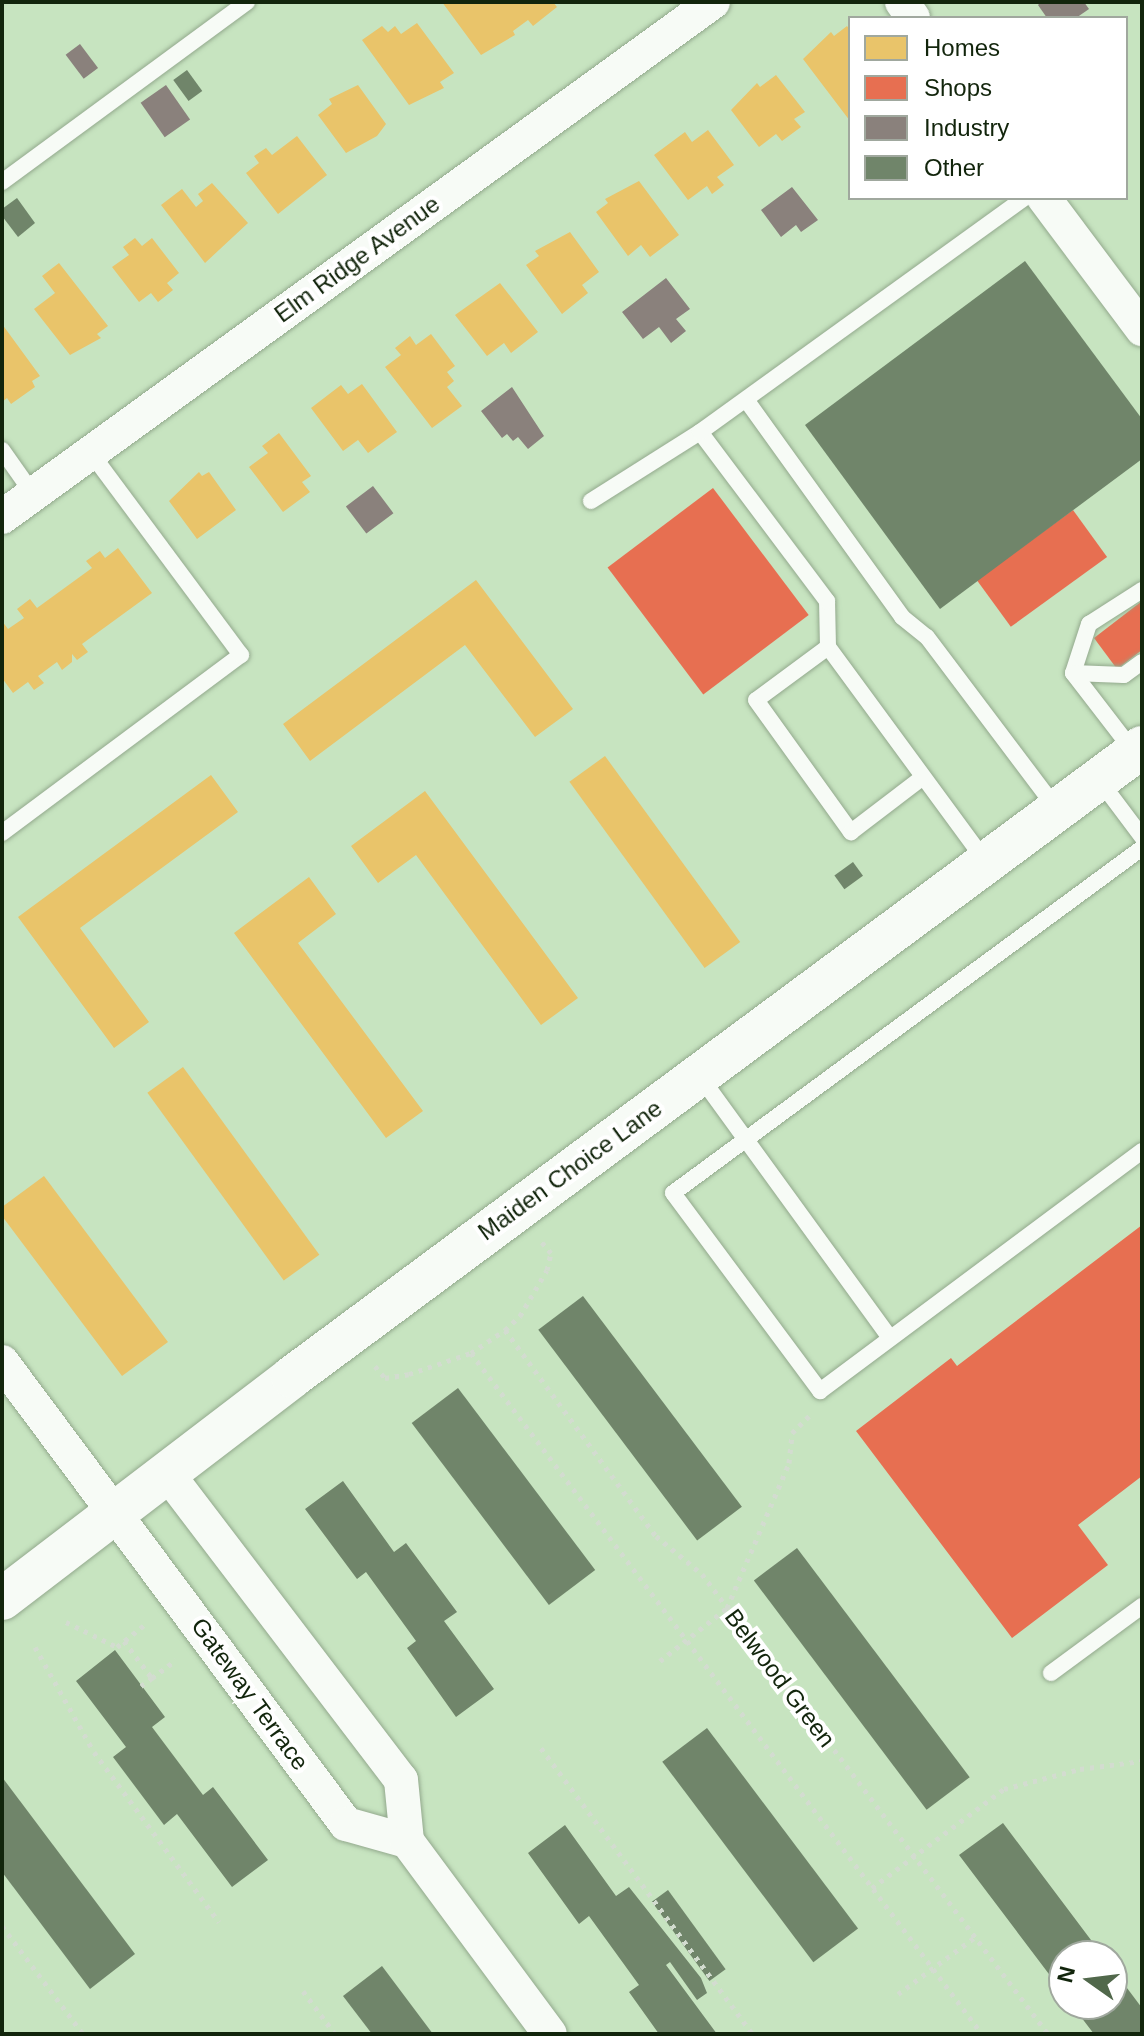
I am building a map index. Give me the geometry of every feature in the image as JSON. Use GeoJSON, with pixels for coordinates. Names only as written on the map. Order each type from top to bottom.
{"type":"FeatureCollection","features":[{"type":"Feature","properties":{"kind":"street","name":"Elm Ridge Avenue"},"geometry":{"type":"LineString","coordinates":[[2,517],[713,2]]}},
{"type":"Feature","properties":{"kind":"street"},"geometry":{"type":"LineString","coordinates":[[1045,200],[1142,329]]}},
{"type":"Feature","properties":{"kind":"street","name":"Maiden Choice Lane"},"geometry":{"type":"LineString","coordinates":[[2,1599],[349,1334],[1138,750]]}},
{"type":"Feature","properties":{"kind":"street","name":"Gateway Terrace"},"geometry":{"type":"LineString","coordinates":[[2,1362],[346,1824],[407,1841]]}},
{"type":"Feature","properties":{"kind":"street"},"geometry":{"type":"LineString","coordinates":[[167,1473],[401,1780],[407,1841],[550,2034]]}},
{"type":"Feature","properties":{"kind":"lane"},"geometry":{"type":"LineString","coordinates":[[2,182],[247,2]]}},
{"type":"Feature","properties":{"kind":"lane"},"geometry":{"type":"LineString","coordinates":[[591,501],[747,401],[1022,200]]}},
{"type":"Feature","properties":{"kind":"lane"},"geometry":{"type":"LineString","coordinates":[[747,401],[902,617],[927,637],[1057,809]]}},
{"type":"Feature","properties":{"kind":"lane"},"geometry":{"type":"LineString","coordinates":[[700,432],[827,601],[828,647],[986,862]]}},
{"type":"Feature","properties":{"kind":"lane"},"geometry":{"type":"LineString","coordinates":[[2,450],[33,494]]}},
{"type":"Feature","properties":{"kind":"lane"},"geometry":{"type":"LineString","coordinates":[[2,833],[241,655],[90,452]]}},
{"type":"Feature","properties":{"kind":"lane"},"geometry":{"type":"LineString","coordinates":[[1073,673],[1089,624],[1142,590]]}},
{"type":"Feature","properties":{"kind":"lane"},"geometry":{"type":"LineString","coordinates":[[828,647],[756,700],[833,808],[851,832],[922,778]]}},
{"type":"Feature","properties":{"kind":"lane"},"geometry":{"type":"LineString","coordinates":[[1073,673],[1124,675],[1142,662]]}},
{"type":"Feature","properties":{"kind":"lane"},"geometry":{"type":"LineString","coordinates":[[1073,673],[1138,750]]}},
{"type":"Feature","properties":{"kind":"lane"},"geometry":{"type":"LineString","coordinates":[[1100,780],[1142,837]]}},
{"type":"Feature","properties":{"kind":"lane"},"geometry":{"type":"LineString","coordinates":[[1142,848],[673,1193],[820,1391],[1142,1151]]}},
{"type":"Feature","properties":{"kind":"lane"},"geometry":{"type":"LineString","coordinates":[[699,1075],[890,1338]]}},
{"type":"Feature","properties":{"kind":"lane"},"geometry":{"type":"LineString","coordinates":[[1051,1673],[1142,1606]]}},
{"type":"Feature","properties":{"kind":"path"},"geometry":{"type":"LineString","coordinates":[[349,1334],[385,1378],[471,1353],[505,1330],[533,1296],[551,1253],[516,1210]]}},
{"type":"Feature","properties":{"kind":"path","name":"Belwood Green"},"geometry":{"type":"LineString","coordinates":[[505,1330],[656,1536],[702,1574],[1048,2034]]}},
{"type":"Feature","properties":{"kind":"path"},"geometry":{"type":"LineString","coordinates":[[471,1353],[982,2034]]}},
{"type":"Feature","properties":{"kind":"path"},"geometry":{"type":"LineString","coordinates":[[660,1661],[727,1608],[789,1463],[792,1433],[812,1414]]}},
{"type":"Feature","properties":{"kind":"path"},"geometry":{"type":"LineString","coordinates":[[66,1622],[112,1646],[124,1641],[147,1623]]}},
{"type":"Feature","properties":{"kind":"path"},"geometry":{"type":"LineString","coordinates":[[124,1641],[152,1678]]}},
{"type":"Feature","properties":{"kind":"path"},"geometry":{"type":"LineString","coordinates":[[35,1647],[94,1752],[219,1922]]}},
{"type":"Feature","properties":{"kind":"path"},"geometry":{"type":"LineString","coordinates":[[141,1686],[176,1660]]}},
{"type":"Feature","properties":{"kind":"path"},"geometry":{"type":"LineString","coordinates":[[541,1748],[753,2034]]}},
{"type":"Feature","properties":{"kind":"path"},"geometry":{"type":"LineString","coordinates":[[872,1888],[1004,1789],[1080,1769],[1142,1761]]}},
{"type":"Feature","properties":{"kind":"path"},"geometry":{"type":"LineString","coordinates":[[2,1926],[83,2034]]}},
{"type":"Feature","properties":{"kind":"path"},"geometry":{"type":"LineString","coordinates":[[898,1994],[975,1937]]}},
{"type":"Feature","properties":{"kind":"path"},"geometry":{"type":"LineString","coordinates":[[303,1991],[335,2034]]}},
{"type":"Feature","properties":{"kind":"building: Homes"},"geometry":{"type":"Polygon","coordinates":[[[442,2],[553,2],[557,7],[533,26],[528,20],[513,31],[515,35],[481,55],[442,2]]]}},
{"type":"Feature","properties":{"kind":"building: Homes"},"geometry":{"type":"Polygon","coordinates":[[[417,23],[454,73],[440,82],[444,88],[409,105],[362,40],[382,26],[388,32],[395,26],[401,34],[417,23]]]}},
{"type":"Feature","properties":{"kind":"building: Homes"},"geometry":{"type":"Polygon","coordinates":[[[848,27],[848,118],[803,59],[831,32],[834,36],[848,27]]]}},
{"type":"Feature","properties":{"kind":"building: Homes"},"geometry":{"type":"Polygon","coordinates":[[[776,75],[805,112],[794,119],[801,127],[782,141],[776,134],[759,147],[731,110],[757,83],[760,87],[776,75]]]}},
{"type":"Feature","properties":{"kind":"building: Homes"},"geometry":{"type":"Polygon","coordinates":[[[358,85],[386,124],[377,136],[346,153],[318,115],[332,104],[329,99],[358,85]]]}},
{"type":"Feature","properties":{"kind":"building: Homes"},"geometry":{"type":"Polygon","coordinates":[[[708,130],[734,165],[717,177],[724,185],[712,194],[707,186],[688,200],[654,155],[685,132],[692,142],[708,130]]]}},
{"type":"Feature","properties":{"kind":"building: Homes"},"geometry":{"type":"Polygon","coordinates":[[[297,136],[327,175],[278,214],[246,173],[259,163],[254,156],[266,148],[272,155],[297,136]]]}},
{"type":"Feature","properties":{"kind":"building: Homes"},"geometry":{"type":"Polygon","coordinates":[[[639,181],[679,235],[650,257],[641,245],[628,256],[596,212],[608,203],[605,199],[639,181]]]}},
{"type":"Feature","properties":{"kind":"building: Homes"},"geometry":{"type":"Polygon","coordinates":[[[212,183],[248,223],[205,263],[161,205],[182,189],[196,207],[203,201],[198,194],[212,183]]]}},
{"type":"Feature","properties":{"kind":"building: Homes"},"geometry":{"type":"Polygon","coordinates":[[[570,232],[599,272],[582,285],[588,293],[562,314],[526,265],[539,256],[535,251],[570,232]]]}},
{"type":"Feature","properties":{"kind":"building: Homes"},"geometry":{"type":"Polygon","coordinates":[[[135,238],[142,246],[152,238],[179,273],[167,283],[173,290],[158,302],[151,293],[139,302],[112,267],[129,255],[123,247],[135,238]]]}},
{"type":"Feature","properties":{"kind":"building: Homes"},"geometry":{"type":"Polygon","coordinates":[[[59,263],[108,326],[97,334],[101,338],[70,355],[34,309],[55,293],[42,276],[59,263]]]}},
{"type":"Feature","properties":{"kind":"building: Homes"},"geometry":{"type":"Polygon","coordinates":[[[500,283],[538,332],[511,353],[504,343],[487,356],[455,315],[500,283]]]}},
{"type":"Feature","properties":{"kind":"building: Homes"},"geometry":{"type":"Polygon","coordinates":[[[2,324],[40,376],[32,381],[35,387],[11,404],[7,398],[2,402],[2,324]]]}},
{"type":"Feature","properties":{"kind":"building: Homes"},"geometry":{"type":"Polygon","coordinates":[[[431,334],[455,366],[447,372],[454,381],[447,387],[462,406],[432,428],[385,367],[401,355],[395,348],[410,336],[416,345],[431,334]]]}},
{"type":"Feature","properties":{"kind":"building: Homes"},"geometry":{"type":"Polygon","coordinates":[[[362,384],[397,432],[368,453],[358,440],[343,451],[311,408],[341,385],[348,394],[362,384]]]}},
{"type":"Feature","properties":{"kind":"building: Homes"},"geometry":{"type":"Polygon","coordinates":[[[279,433],[311,476],[302,482],[310,492],[283,512],[249,467],[268,453],[262,446],[279,433]]]}},
{"type":"Feature","properties":{"kind":"building: Homes"},"geometry":{"type":"Polygon","coordinates":[[[199,472],[202,476],[209,472],[236,510],[197,539],[169,501],[199,472]]]}},
{"type":"Feature","properties":{"kind":"building: Homes"},"geometry":{"type":"Polygon","coordinates":[[[118,548],[152,593],[82,644],[88,652],[77,660],[72,654],[72,662],[62,670],[57,662],[38,676],[44,683],[34,690],[28,682],[13,693],[2,678],[2,621],[8,629],[24,618],[17,609],[30,599],[37,608],[92,568],[86,561],[100,551],[105,558],[118,548]]]}},
{"type":"Feature","properties":{"kind":"building: Homes"},"geometry":{"type":"Polygon","coordinates":[[[476,580],[573,709],[535,737],[465,645],[310,761],[283,724],[476,580]]]}},
{"type":"Feature","properties":{"kind":"building: Homes"},"geometry":{"type":"Polygon","coordinates":[[[605,756],[740,942],[705,968],[569,782],[605,756]]]}},
{"type":"Feature","properties":{"kind":"building: Homes"},"geometry":{"type":"Polygon","coordinates":[[[211,775],[238,812],[80,928],[149,1022],[114,1048],[18,917],[211,775]]]}},
{"type":"Feature","properties":{"kind":"building: Homes"},"geometry":{"type":"Polygon","coordinates":[[[425,791],[578,998],[541,1025],[416,855],[378,883],[351,846],[425,791]]]}},
{"type":"Feature","properties":{"kind":"building: Homes"},"geometry":{"type":"Polygon","coordinates":[[[309,877],[336,914],[298,943],[423,1111],[386,1138],[234,933],[309,877]]]}},
{"type":"Feature","properties":{"kind":"building: Homes"},"geometry":{"type":"Polygon","coordinates":[[[183,1067],[319,1255],[284,1281],[147,1093],[183,1067]]]}},
{"type":"Feature","properties":{"kind":"building: Homes"},"geometry":{"type":"Polygon","coordinates":[[[44,1176],[168,1342],[122,1376],[2,1216],[2,1207],[44,1176]]]}},
{"type":"Feature","properties":{"kind":"building: Shops"},"geometry":{"type":"Polygon","coordinates":[[[713,488],[809,615],[703,694],[608,567],[713,488]]]}},
{"type":"Feature","properties":{"kind":"building: Shops"},"geometry":{"type":"Polygon","coordinates":[[[1073,510],[1107,557],[1011,627],[977,580],[1073,510]]]}},
{"type":"Feature","properties":{"kind":"building: Shops"},"geometry":{"type":"Polygon","coordinates":[[[1142,601],[1142,650],[1117,669],[1094,638],[1142,601]]]}},
{"type":"Feature","properties":{"kind":"building: Shops"},"geometry":{"type":"Polygon","coordinates":[[[1142,1225],[1142,1476],[1078,1525],[1108,1565],[1012,1638],[856,1431],[951,1358],[957,1366],[1142,1225]]]}},
{"type":"Feature","properties":{"kind":"building: Industry"},"geometry":{"type":"Polygon","coordinates":[[[1041,2],[1084,2],[1089,9],[1079,16],[1046,16],[1038,5],[1041,2]]]}},
{"type":"Feature","properties":{"kind":"building: Industry"},"geometry":{"type":"Polygon","coordinates":[[[80,44],[98,68],[84,79],[66,55],[80,44]]]}},
{"type":"Feature","properties":{"kind":"building: Industry"},"geometry":{"type":"Polygon","coordinates":[[[166,85],[190,119],[165,137],[141,103],[166,85]]]}},
{"type":"Feature","properties":{"kind":"building: Industry"},"geometry":{"type":"Polygon","coordinates":[[[792,187],[818,220],[801,232],[796,225],[781,237],[761,210],[792,187]]]}},
{"type":"Feature","properties":{"kind":"building: Industry"},"geometry":{"type":"Polygon","coordinates":[[[666,278],[690,309],[676,319],[686,331],[671,343],[659,327],[643,339],[622,312],[666,278]]]}},
{"type":"Feature","properties":{"kind":"building: Industry"},"geometry":{"type":"Polygon","coordinates":[[[512,387],[544,436],[528,449],[518,437],[513,441],[507,434],[502,438],[481,411],[512,387]]]}},
{"type":"Feature","properties":{"kind":"building: Industry"},"geometry":{"type":"Polygon","coordinates":[[[373,486],[393,513],[366,534],[346,506],[373,486]]]}},
{"type":"Feature","properties":{"kind":"building: Other"},"geometry":{"type":"Polygon","coordinates":[[[187,70],[202,91],[189,101],[173,80],[187,70]]]}},
{"type":"Feature","properties":{"kind":"building: Other"},"geometry":{"type":"Polygon","coordinates":[[[17,198],[35,223],[18,237],[2,216],[2,209],[17,198]]]}},
{"type":"Feature","properties":{"kind":"building: Other"},"geometry":{"type":"Polygon","coordinates":[[[1025,261],[1142,419],[1142,459],[940,609],[805,425],[1025,261]]]}},
{"type":"Feature","properties":{"kind":"building: Other"},"geometry":{"type":"Polygon","coordinates":[[[853,862],[863,876],[844,889],[834,876],[853,862]]]}},
{"type":"Feature","properties":{"kind":"building: Other"},"geometry":{"type":"Polygon","coordinates":[[[583,1296],[742,1507],[697,1541],[538,1330],[583,1296]]]}},
{"type":"Feature","properties":{"kind":"building: Other"},"geometry":{"type":"Polygon","coordinates":[[[458,1388],[595,1570],[549,1605],[412,1423],[458,1388]]]}},
{"type":"Feature","properties":{"kind":"building: Other"},"geometry":{"type":"Polygon","coordinates":[[[343,1481],[394,1552],[406,1543],[457,1612],[444,1621],[494,1689],[456,1717],[407,1648],[416,1641],[366,1572],[357,1579],[305,1509],[343,1481]]]}},
{"type":"Feature","properties":{"kind":"building: Other"},"geometry":{"type":"Polygon","coordinates":[[[797,1548],[970,1777],[927,1810],[754,1580],[797,1548]]]}},
{"type":"Feature","properties":{"kind":"building: Other"},"geometry":{"type":"Polygon","coordinates":[[[115,1650],[165,1717],[152,1727],[203,1795],[213,1787],[268,1860],[232,1887],[177,1814],[164,1825],[113,1757],[126,1747],[76,1681],[115,1650]]]}},
{"type":"Feature","properties":{"kind":"building: Other"},"geometry":{"type":"Polygon","coordinates":[[[707,1728],[858,1928],[813,1962],[662,1762],[707,1728]]]}},
{"type":"Feature","properties":{"kind":"building: Other"},"geometry":{"type":"Polygon","coordinates":[[[2,1777],[135,1954],[90,1989],[2,1872],[2,1777]]]}},
{"type":"Feature","properties":{"kind":"building: Other"},"geometry":{"type":"Polygon","coordinates":[[[1003,1823],[1091,1940],[1048,1940],[1048,1973],[959,1855],[1003,1823]]]}},
{"type":"Feature","properties":{"kind":"building: Other"},"geometry":{"type":"Polygon","coordinates":[[[565,1825],[616,1896],[629,1887],[701,1978],[707,1993],[697,2000],[670,1962],[666,1965],[717,2034],[659,2034],[629,1992],[639,1985],[589,1916],[579,1924],[528,1853],[565,1825]]]}},
{"type":"Feature","properties":{"kind":"building: Other"},"geometry":{"type":"Polygon","coordinates":[[[668,1890],[726,1969],[709,1981],[652,1902],[668,1890]]]}},
{"type":"Feature","properties":{"kind":"building: Other"},"geometry":{"type":"Polygon","coordinates":[[[382,1966],[433,2034],[372,2034],[343,1996],[382,1966]]]}},
{"type":"Feature","properties":{"kind":"building: Other"},"geometry":{"type":"Polygon","coordinates":[[[1128,1989],[1142,2008],[1142,2034],[1094,2034],[1083,2020],[1128,2020],[1128,1989]]]}}]}
